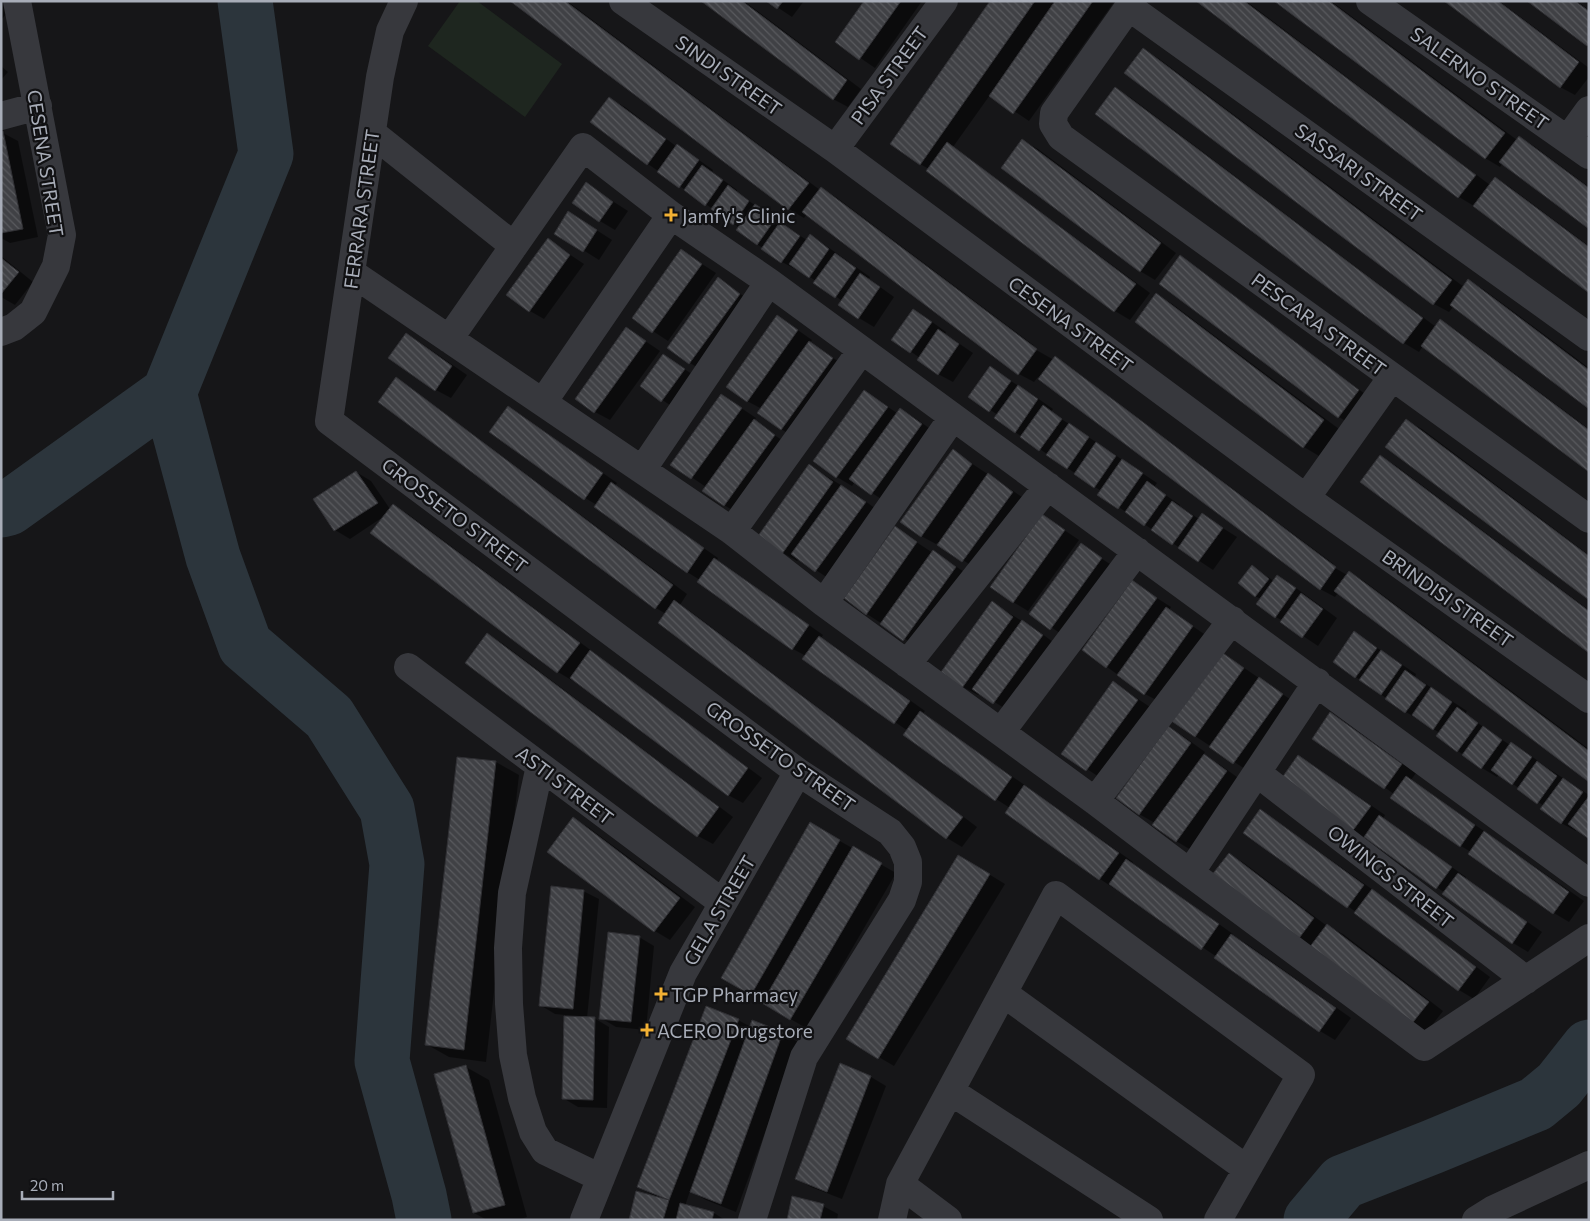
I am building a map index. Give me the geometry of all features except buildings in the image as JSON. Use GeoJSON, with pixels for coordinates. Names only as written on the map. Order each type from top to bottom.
{"type":"FeatureCollection","features":[{"type":"Feature","properties":{"kind":"street","name":"CESENA STREET"},"geometry":{"type":"LineString","coordinates":[[1,332],[14,327],[33,312],[56,266],[62,235],[17,1]]}},
{"type":"Feature","properties":{"kind":"street","name":"FERRARA STREET"},"geometry":{"type":"LineString","coordinates":[[329,421],[380,77],[390,32],[404,1]]}},
{"type":"Feature","properties":{"kind":"street","name":"SINDI STREET"},"geometry":{"type":"LineString","coordinates":[[624,1],[835,149]]}},
{"type":"Feature","properties":{"kind":"street","name":"PISA STREET"},"geometry":{"type":"LineString","coordinates":[[835,149],[944,1]]}},
{"type":"Feature","properties":{"kind":"street","name":"SALERNO STREET"},"geometry":{"type":"LineString","coordinates":[[1370,1],[1578,147]]}},
{"type":"Feature","properties":{"kind":"street","name":"PESCARA STREET"},"geometry":{"type":"LineString","coordinates":[[1131,4],[1054,113],[1053,124],[1061,137],[1589,519]]}},
{"type":"Feature","properties":{"kind":"street","name":"SASSARI STREET"},"geometry":{"type":"LineString","coordinates":[[1131,4],[1589,337]]}},
{"type":"Feature","properties":{"kind":"street"},"geometry":{"type":"LineString","coordinates":[[1,116],[38,106]]}},
{"type":"Feature","properties":{"kind":"street"},"geometry":{"type":"LineString","coordinates":[[1578,147],[1589,110]]}},
{"type":"Feature","properties":{"kind":"street"},"geometry":{"type":"LineString","coordinates":[[372,133],[514,246]]}},
{"type":"Feature","properties":{"kind":"street"},"geometry":{"type":"LineString","coordinates":[[449,339],[583,147],[671,215],[769,282],[1589,882]]}},
{"type":"Feature","properties":{"kind":"street","name":"CESENA STREET"},"geometry":{"type":"LineString","coordinates":[[835,149],[1306,498]]}},
{"type":"Feature","properties":{"kind":"street"},"geometry":{"type":"LineString","coordinates":[[543,402],[671,215]]}},
{"type":"Feature","properties":{"kind":"street"},"geometry":{"type":"LineString","coordinates":[[352,273],[732,531],[824,603],[1095,801],[1190,874],[1424,1047],[1589,938]]}},
{"type":"Feature","properties":{"kind":"street"},"geometry":{"type":"LineString","coordinates":[[642,470],[769,282]]}},
{"type":"Feature","properties":{"kind":"street"},"geometry":{"type":"LineString","coordinates":[[732,531],[861,351]]}},
{"type":"Feature","properties":{"kind":"street"},"geometry":{"type":"LineString","coordinates":[[1306,498],[1392,377]]}},
{"type":"Feature","properties":{"kind":"street"},"geometry":{"type":"LineString","coordinates":[[824,603],[953,417]]}},
{"type":"Feature","properties":{"kind":"street","name":"GROSSETO STREET"},"geometry":{"type":"LineString","coordinates":[[329,421],[798,772],[890,832],[902,846],[908,862],[908,882],[902,900],[804,1057],[752,1220]]}},
{"type":"Feature","properties":{"kind":"street"},"geometry":{"type":"LineString","coordinates":[[908,664],[1048,486]]}},
{"type":"Feature","properties":{"kind":"street","name":"BRINDISI STREET"},"geometry":{"type":"LineString","coordinates":[[1306,498],[1589,698]]}},
{"type":"Feature","properties":{"kind":"street"},"geometry":{"type":"LineString","coordinates":[[1001,732],[1137,551]]}},
{"type":"Feature","properties":{"kind":"street"},"geometry":{"type":"LineString","coordinates":[[1095,801],[1232,620]]}},
{"type":"Feature","properties":{"kind":"street","name":"ASTI STREET"},"geometry":{"type":"LineString","coordinates":[[408,667],[723,903]]}},
{"type":"Feature","properties":{"kind":"street"},"geometry":{"type":"LineString","coordinates":[[1190,874],[1317,682]]}},
{"type":"Feature","properties":{"kind":"street"},"geometry":{"type":"LineString","coordinates":[[540,766],[512,893],[508,948],[509,1004],[513,1055],[522,1098],[534,1132],[545,1151],[601,1178]]}},
{"type":"Feature","properties":{"kind":"street","name":"GELA STREET"},"geometry":{"type":"LineString","coordinates":[[584,1220],[683,973],[798,772]]}},
{"type":"Feature","properties":{"kind":"street","name":"OWINGS STREET"},"geometry":{"type":"LineString","coordinates":[[1257,773],[1526,980]]}},
{"type":"Feature","properties":{"kind":"street"},"geometry":{"type":"LineString","coordinates":[[892,1220],[900,1184],[1056,895],[1301,1075],[1218,1220]]}},
{"type":"Feature","properties":{"kind":"street"},"geometry":{"type":"LineString","coordinates":[[1003,993],[1246,1170]]}},
{"type":"Feature","properties":{"kind":"street"},"geometry":{"type":"LineString","coordinates":[[950,1091],[1149,1220]]}},
{"type":"Feature","properties":{"kind":"street"},"geometry":{"type":"LineString","coordinates":[[1476,1220],[1507,1213],[1589,1165]]}},
{"type":"Feature","properties":{"kind":"street"},"geometry":{"type":"LineString","coordinates":[[900,1184],[948,1220]]}},
{"type":"Feature","properties":{"kind":"shaded area"},"geometry":{"type":"Polygon","coordinates":[[[460,1],[477,1],[562,64],[525,117],[428,46],[460,1]]]}},
{"type":"Feature","properties":{"kind":"waterway"},"geometry":{"type":"LineString","coordinates":[[1,510],[9,508],[169,393],[266,154],[245,1]]}},
{"type":"Feature","properties":{"kind":"waterway"},"geometry":{"type":"LineString","coordinates":[[169,393],[213,557],[245,645],[329,717],[387,809],[397,864],[382,1061],[419,1195],[424,1220]]}},
{"type":"Feature","properties":{"kind":"waterway"},"geometry":{"type":"LineString","coordinates":[[1311,1220],[1343,1182],[1536,1104],[1559,1085],[1589,1047]]}},
{"type":"Feature","properties":{"kind":"place","name":"Jamfy's Clinic"},"geometry":{"type":"Point","coordinates":[671,215]}},
{"type":"Feature","properties":{"kind":"place","name":"TGP Pharmacy"},"geometry":{"type":"Point","coordinates":[661,994]}},
{"type":"Feature","properties":{"kind":"place","name":"ACERO Drugstore"},"geometry":{"type":"Point","coordinates":[647,1030]}}]}
